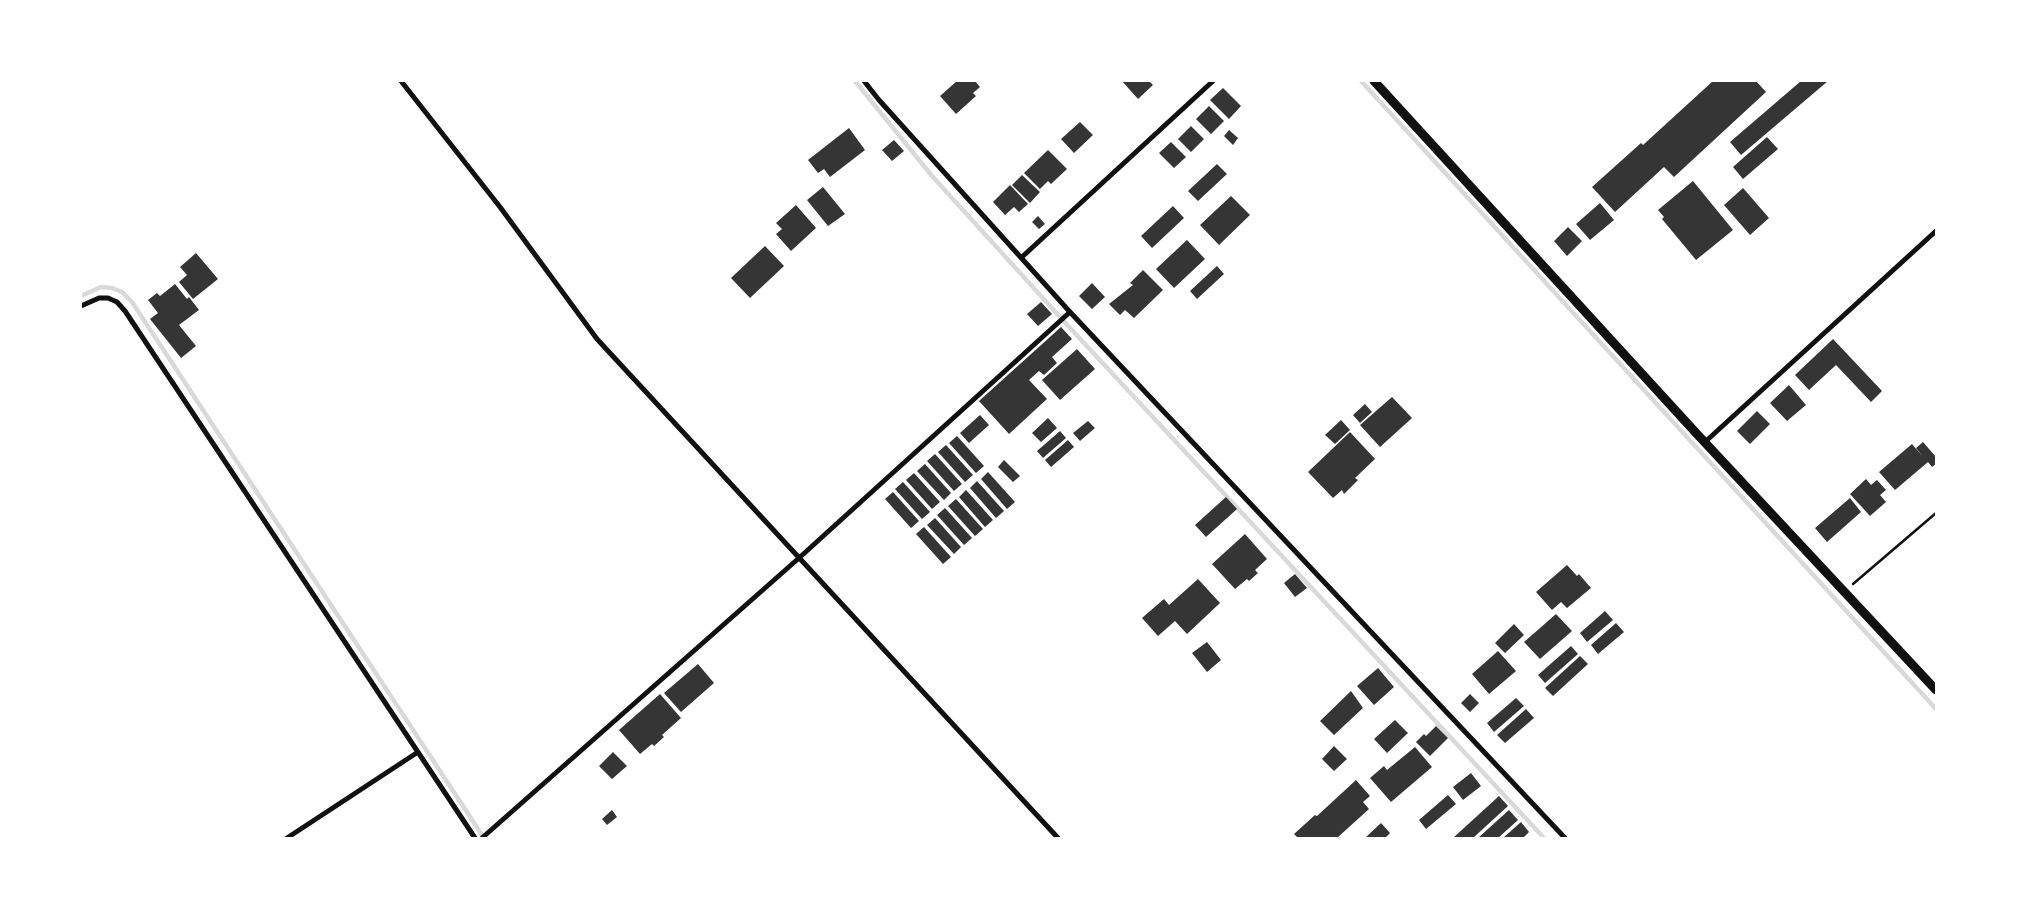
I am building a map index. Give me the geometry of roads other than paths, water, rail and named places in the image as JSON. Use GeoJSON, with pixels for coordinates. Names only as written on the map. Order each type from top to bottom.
{"type":"FeatureCollection","features":[{"type":"Feature","properties":{"kind":"street"},"geometry":{"type":"LineString","coordinates":[[401,81],[500,207],[597,340],[1058,838]]}},
{"type":"Feature","properties":{"kind":"street"},"geometry":{"type":"LineString","coordinates":[[1022,258],[1213,81]]}},
{"type":"Feature","properties":{"kind":"street"},"geometry":{"type":"LineString","coordinates":[[1374,81],[1705,442],[1936,690]]}},
{"type":"Feature","properties":{"kind":"street"},"geometry":{"type":"LineString","coordinates":[[865,82],[879,100],[1070,312],[1565,838]]}},
{"type":"Feature","properties":{"kind":"street"},"geometry":{"type":"LineString","coordinates":[[1705,442],[1936,231]]}},
{"type":"Feature","properties":{"kind":"street"},"geometry":{"type":"LineString","coordinates":[[81,306],[99,298],[108,298],[117,302],[125,311],[475,838]]}},
{"type":"Feature","properties":{"kind":"street"},"geometry":{"type":"LineString","coordinates":[[482,838],[799,558],[1070,312]]}},
{"type":"Feature","properties":{"kind":"street"},"geometry":{"type":"LineString","coordinates":[[287,838],[418,752]]}},
{"type":"Feature","properties":{"kind":"waterway"},"geometry":{"type":"LineString","coordinates":[[855,81],[932,176],[1071,329],[1544,838]]}},
{"type":"Feature","properties":{"kind":"waterway"},"geometry":{"type":"LineString","coordinates":[[1361,81],[1936,709]]}},
{"type":"Feature","properties":{"kind":"waterway"},"geometry":{"type":"LineString","coordinates":[[81,296],[101,287],[112,288],[122,292],[132,302],[484,838]]}}]}
